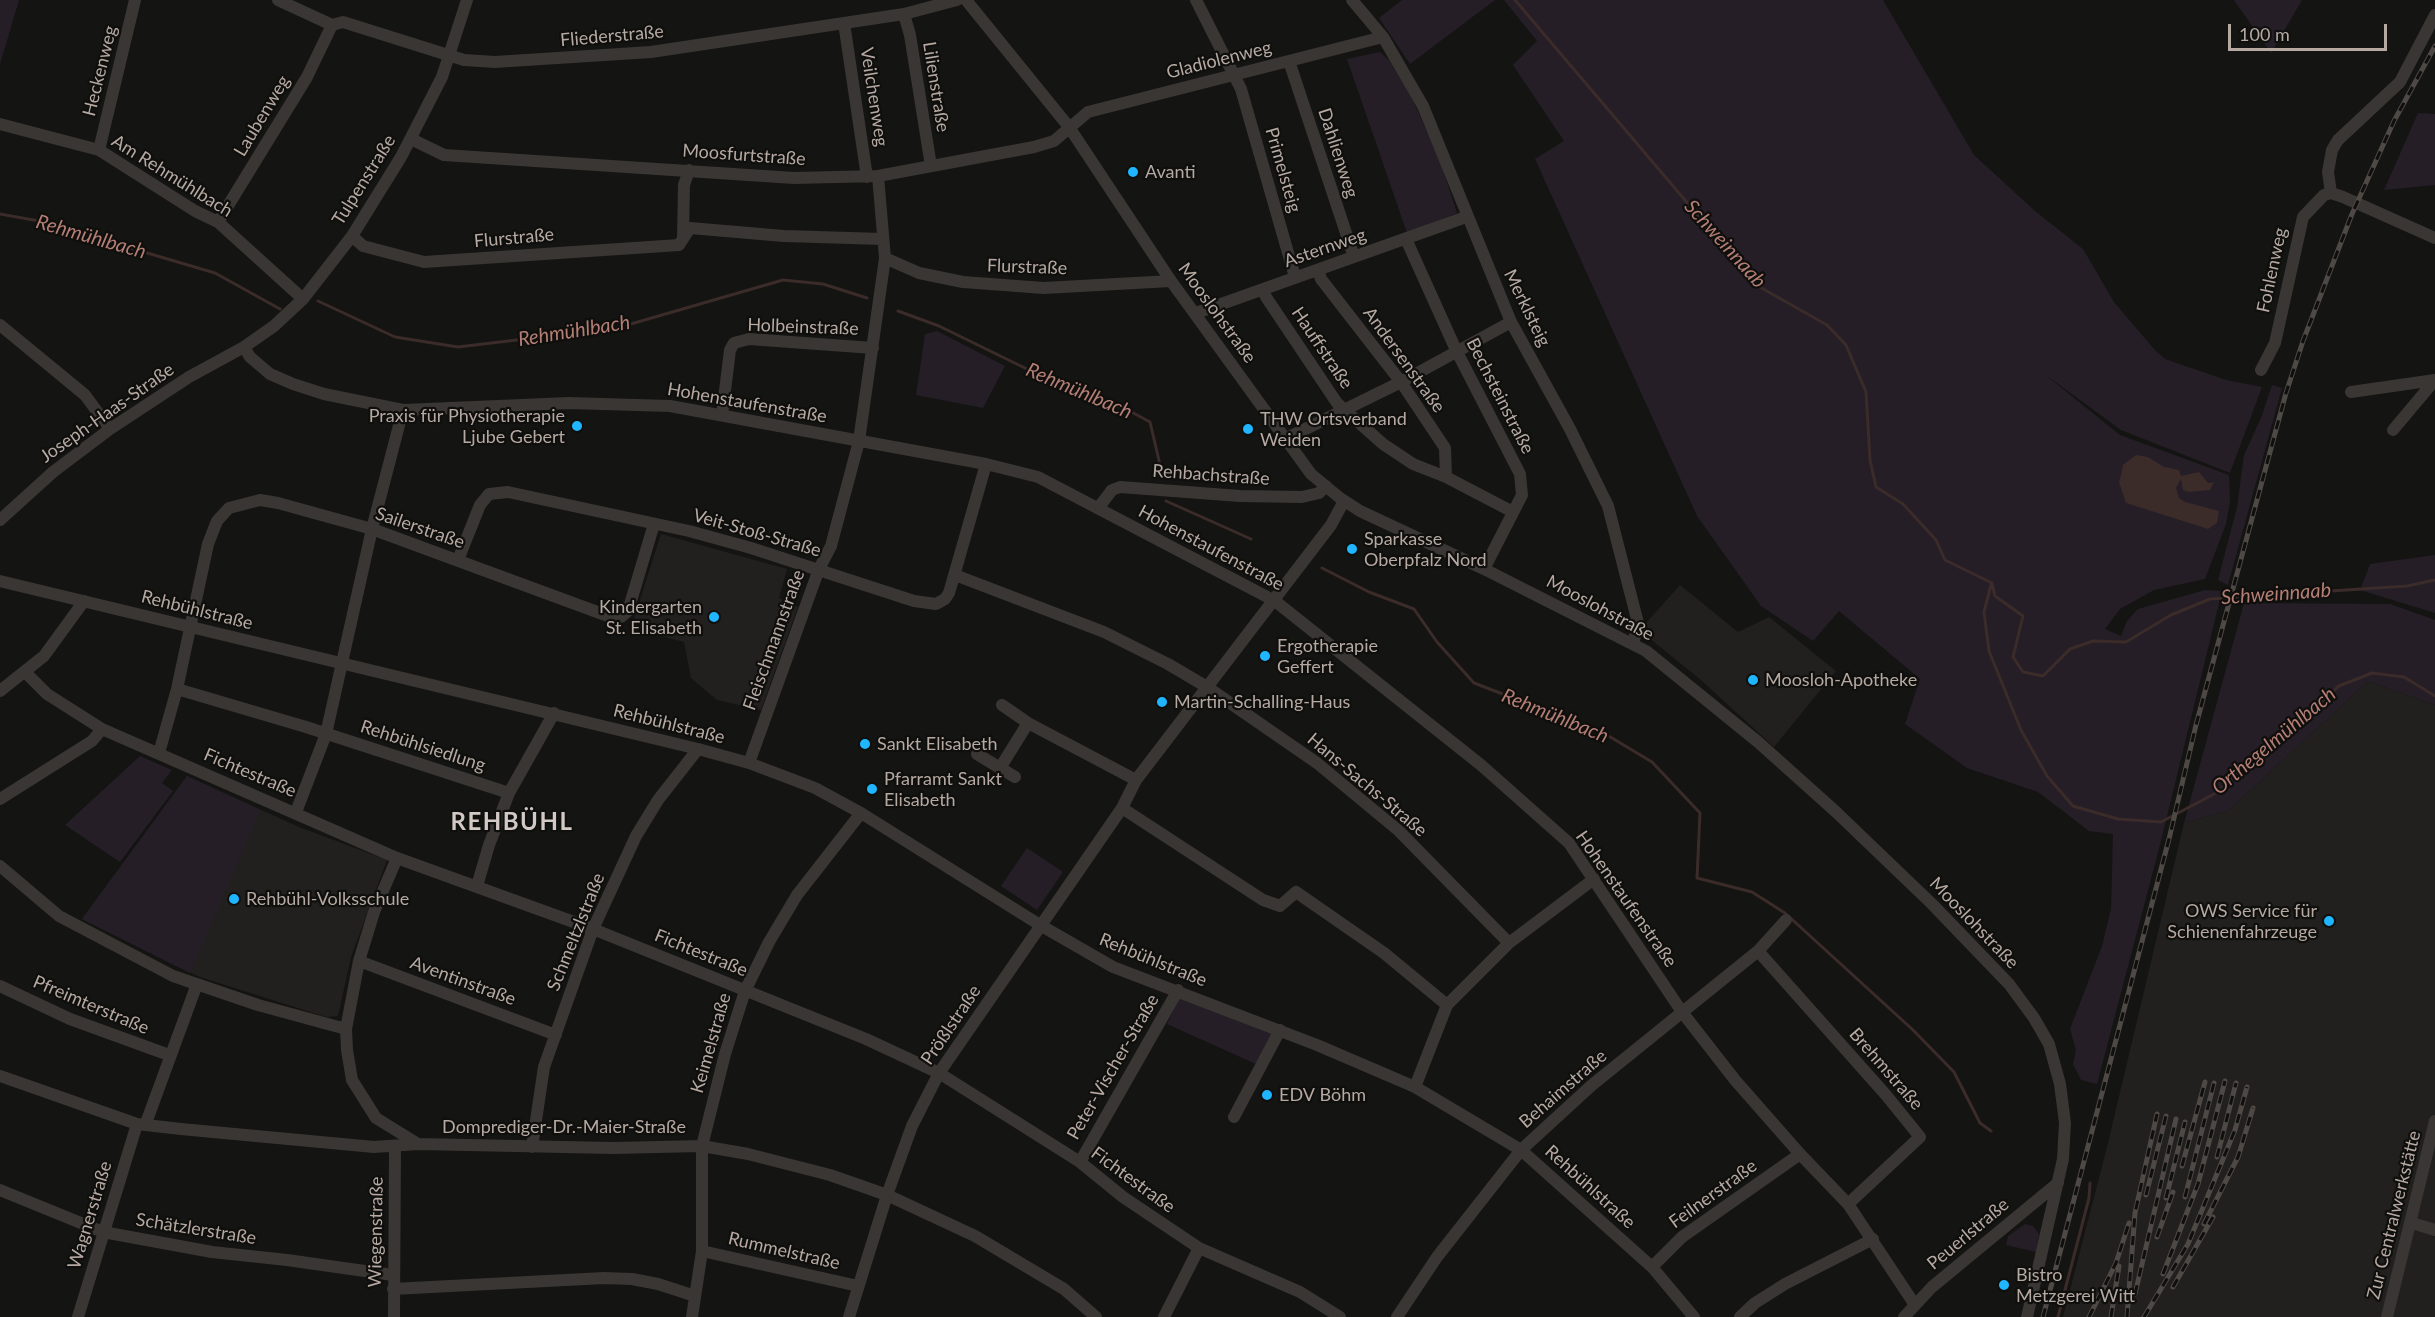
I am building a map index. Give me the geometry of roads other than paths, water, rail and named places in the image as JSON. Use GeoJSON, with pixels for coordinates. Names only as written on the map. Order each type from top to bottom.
{"type":"FeatureCollection","features":[{"type":"Feature","properties":{"kind":"street","name":"Heckenweg"},"geometry":{"type":"LineString","coordinates":[[99,150],[135,0]]}},
{"type":"Feature","properties":{"kind":"street","name":"Fliederstraße"},"geometry":{"type":"LineString","coordinates":[[278,0],[332,25],[343,22],[450,56],[495,62],[651,52],[904,14],[957,0]]}},
{"type":"Feature","properties":{"kind":"street","name":"Tulpenstraße"},"geometry":{"type":"LineString","coordinates":[[244,347],[274,326],[303,299],[352,236],[380,194],[411,138],[450,56],[467,0]]}},
{"type":"Feature","properties":{"kind":"street","name":"Mooslohstraße"},"geometry":{"type":"LineString","coordinates":[[966,0],[1069,126],[1171,281],[1311,474],[1344,501],[1646,651],[1704,697],[1835,811],[1932,904],[2009,984],[2034,1018],[2049,1044],[2058,1076],[2065,1123],[2058,1183],[2027,1317]]}},
{"type":"Feature","properties":{"kind":"street","name":"Primelsteig"},"geometry":{"type":"LineString","coordinates":[[1196,0],[1241,89],[1295,277]]}},
{"type":"Feature","properties":{"kind":"street","name":"Merklsteig"},"geometry":{"type":"LineString","coordinates":[[1352,0],[1383,37],[1423,106],[1511,322],[1570,429],[1608,507],[1638,623],[1633,644]]}},
{"type":"Feature","properties":{"kind":"street","name":"Lilienstraße"},"geometry":{"type":"LineString","coordinates":[[904,14],[910,35],[931,166]]}},
{"type":"Feature","properties":{"kind":"street"},"geometry":{"type":"LineString","coordinates":[[2435,15],[2400,82],[2338,140],[2332,150],[2328,172],[2331,192],[2435,238]]}},
{"type":"Feature","properties":{"kind":"street","name":"Veilchenweg"},"geometry":{"type":"LineString","coordinates":[[844,23],[873,176]]}},
{"type":"Feature","properties":{"kind":"street","name":"Laubenweg"},"geometry":{"type":"LineString","coordinates":[[218,222],[308,76],[332,25]]}},
{"type":"Feature","properties":{"kind":"street","name":"Gladiolenweg"},"geometry":{"type":"LineString","coordinates":[[1069,126],[1088,112],[1383,37]]}},
{"type":"Feature","properties":{"kind":"street","name":"Dahlienweg"},"geometry":{"type":"LineString","coordinates":[[1289,61],[1354,256]]}},
{"type":"Feature","properties":{"kind":"street","name":"Am Rehmühlbach"},"geometry":{"type":"LineString","coordinates":[[0,124],[99,150],[195,211],[218,222],[303,299]]}},
{"type":"Feature","properties":{"kind":"street","name":"Moosfurtstraße"},"geometry":{"type":"LineString","coordinates":[[411,138],[444,154],[794,178],[873,176],[1034,147],[1054,141],[1069,126]]}},
{"type":"Feature","properties":{"kind":"street"},"geometry":{"type":"LineString","coordinates":[[683,240],[684,185],[689,170]]}},
{"type":"Feature","properties":{"kind":"street","name":"Fleischmannstraße"},"geometry":{"type":"LineString","coordinates":[[748,763],[819,569],[831,546],[859,441],[885,258],[873,176]]}},
{"type":"Feature","properties":{"kind":"street","name":"Fohlenweg"},"geometry":{"type":"LineString","coordinates":[[2261,370],[2275,342],[2303,217],[2318,199],[2331,192]]}},
{"type":"Feature","properties":{"kind":"street","name":"Asternweg"},"geometry":{"type":"LineString","coordinates":[[1196,313],[1466,216]]}},
{"type":"Feature","properties":{"kind":"street","name":"Flurstraße"},"geometry":{"type":"LineString","coordinates":[[352,236],[363,246],[424,261],[667,247],[679,245],[690,228],[784,236],[883,239]]}},
{"type":"Feature","properties":{"kind":"street","name":"Bechsteinstraße"},"geometry":{"type":"LineString","coordinates":[[1406,239],[1456,350],[1520,474],[1522,495],[1484,569]]}},
{"type":"Feature","properties":{"kind":"street","name":"Flurstraße"},"geometry":{"type":"LineString","coordinates":[[885,258],[919,273],[974,283],[1044,288],[1171,281]]}},
{"type":"Feature","properties":{"kind":"street","name":"Andersenstraße"},"geometry":{"type":"LineString","coordinates":[[1318,270],[1321,279],[1401,382],[1445,448],[1446,477]]}},
{"type":"Feature","properties":{"kind":"street","name":"Hauffstraße"},"geometry":{"type":"LineString","coordinates":[[1263,289],[1297,345],[1337,403],[1383,444],[1413,464],[1446,477],[1512,512]]}},
{"type":"Feature","properties":{"kind":"street"},"geometry":{"type":"LineString","coordinates":[[1285,439],[1401,382],[1511,322]]}},
{"type":"Feature","properties":{"kind":"street"},"geometry":{"type":"LineString","coordinates":[[0,325],[85,395],[110,429]]}},
{"type":"Feature","properties":{"kind":"street","name":"Holbeinstraße"},"geometry":{"type":"LineString","coordinates":[[722,415],[730,350],[734,343],[749,339],[873,348]]}},
{"type":"Feature","properties":{"kind":"street","name":"Hohenstaufenstraße"},"geometry":{"type":"LineString","coordinates":[[244,347],[250,357],[270,374],[293,384],[324,394],[403,410],[568,403],[670,406],[986,464],[1038,477],[1275,601],[1481,765],[1569,843],[1682,1012],[1735,1080],[1800,1154],[1848,1204],[1915,1305]]}},
{"type":"Feature","properties":{"kind":"street","name":"Joseph-Haas-Straße"},"geometry":{"type":"LineString","coordinates":[[0,520],[53,472],[110,429],[189,377],[244,347]]}},
{"type":"Feature","properties":{"kind":"street"},"geometry":{"type":"LineString","coordinates":[[2351,392],[2435,380]]}},
{"type":"Feature","properties":{"kind":"street"},"geometry":{"type":"LineString","coordinates":[[2393,430],[2435,380]]}},
{"type":"Feature","properties":{"kind":"street"},"geometry":{"type":"LineString","coordinates":[[296,812],[326,734],[372,529],[403,410]]}},
{"type":"Feature","properties":{"kind":"street","name":"Veit-Stoß-Straße"},"geometry":{"type":"LineString","coordinates":[[458,560],[480,505],[489,494],[508,492],[741,545],[927,604],[936,604],[945,599],[955,575],[986,464]]}},
{"type":"Feature","properties":{"kind":"street","name":"Rehbachstraße"},"geometry":{"type":"LineString","coordinates":[[1099,507],[1112,490],[1120,487],[1302,498],[1319,493],[1326,486]]}},
{"type":"Feature","properties":{"kind":"street","name":"Sailerstraße"},"geometry":{"type":"LineString","coordinates":[[190,627],[210,537],[218,521],[230,508],[260,500],[372,529],[608,616],[621,618],[628,612],[654,524]]}},
{"type":"Feature","properties":{"kind":"street","name":"Prößlstraße"},"geometry":{"type":"LineString","coordinates":[[849,1317],[887,1195],[912,1126],[939,1073],[1122,808],[1136,780],[1275,601],[1331,525],[1344,501]]}},
{"type":"Feature","properties":{"kind":"street","name":"Hans-Sachs-Straße"},"geometry":{"type":"LineString","coordinates":[[955,575],[1104,633],[1168,664],[1207,687],[1317,763],[1399,831],[1509,943]]}},
{"type":"Feature","properties":{"kind":"street","name":"Rehbühlstraße"},"geometry":{"type":"LineString","coordinates":[[0,581],[698,749],[748,763],[815,788],[861,813],[1040,925],[1113,967],[1280,1030],[1415,1088],[1521,1150],[1652,1267],[1694,1317]]}},
{"type":"Feature","properties":{"kind":"street"},"geometry":{"type":"LineString","coordinates":[[0,691],[44,657],[84,601]]}},
{"type":"Feature","properties":{"kind":"street"},"geometry":{"type":"LineString","coordinates":[[159,753],[177,689],[190,627]]}},
{"type":"Feature","properties":{"kind":"street","name":"Fichtestraße"},"geometry":{"type":"LineString","coordinates":[[25,672],[47,694],[102,729],[397,858],[594,929],[866,1039],[939,1073],[1080,1162],[1123,1197],[1198,1248],[1300,1292],[1340,1317]]}},
{"type":"Feature","properties":{"kind":"street","name":"Rehbühlsiedlung"},"geometry":{"type":"LineString","coordinates":[[177,689],[509,793]]}},
{"type":"Feature","properties":{"kind":"street"},"geometry":{"type":"LineString","coordinates":[[1002,705],[1028,723],[1136,780]]}},
{"type":"Feature","properties":{"kind":"street"},"geometry":{"type":"LineString","coordinates":[[477,886],[489,845],[509,793],[554,713]]}},
{"type":"Feature","properties":{"kind":"street"},"geometry":{"type":"LineString","coordinates":[[1000,768],[1028,723]]}},
{"type":"Feature","properties":{"kind":"street"},"geometry":{"type":"LineString","coordinates":[[0,799],[92,741],[102,729]]}},
{"type":"Feature","properties":{"kind":"street","name":"Schmeltzlstraße"},"geometry":{"type":"LineString","coordinates":[[532,1147],[544,1067],[594,929],[636,836],[658,800],[698,749]]}},
{"type":"Feature","properties":{"kind":"street"},"geometry":{"type":"LineString","coordinates":[[977,754],[1015,777]]}},
{"type":"Feature","properties":{"kind":"street"},"geometry":{"type":"LineString","coordinates":[[1122,808],[1263,900],[1280,906],[1296,892],[1384,953],[1447,1005]]}},
{"type":"Feature","properties":{"kind":"street","name":"Keimelstraße"},"geometry":{"type":"LineString","coordinates":[[692,1317],[702,1251],[702,1146],[725,1054],[746,991],[769,942],[797,895],[861,813]]}},
{"type":"Feature","properties":{"kind":"street"},"geometry":{"type":"LineString","coordinates":[[397,858],[374,912],[359,961],[346,1029],[352,1080],[376,1118],[418,1144]]}},
{"type":"Feature","properties":{"kind":"street"},"geometry":{"type":"LineString","coordinates":[[0,866],[59,916],[173,976],[258,1005],[346,1029]]}},
{"type":"Feature","properties":{"kind":"street"},"geometry":{"type":"LineString","coordinates":[[1415,1088],[1447,1005],[1509,943],[1594,879]]}},
{"type":"Feature","properties":{"kind":"street","name":"Behaimstraße"},"geometry":{"type":"LineString","coordinates":[[1397,1317],[1437,1257],[1521,1150],[1592,1085],[1758,951],[1786,920]]}},
{"type":"Feature","properties":{"kind":"street","name":"Brehmstraße"},"geometry":{"type":"LineString","coordinates":[[1758,951],[1886,1095],[1920,1137],[1848,1204]]}},
{"type":"Feature","properties":{"kind":"street","name":"Aventinstraße"},"geometry":{"type":"LineString","coordinates":[[359,961],[556,1035]]}},
{"type":"Feature","properties":{"kind":"street","name":"Wagnerstraße"},"geometry":{"type":"LineString","coordinates":[[78,1317],[103,1232],[141,1124],[197,984]]}},
{"type":"Feature","properties":{"kind":"street","name":"Pfreimterstraße"},"geometry":{"type":"LineString","coordinates":[[0,986],[70,1019],[169,1055]]}},
{"type":"Feature","properties":{"kind":"street","name":"Peter-Vischer-Straße"},"geometry":{"type":"LineString","coordinates":[[1080,1162],[1178,990]]}},
{"type":"Feature","properties":{"kind":"street"},"geometry":{"type":"LineString","coordinates":[[1234,1118],[1280,1030]]}},
{"type":"Feature","properties":{"kind":"street","name":"Domprediger-Dr.-Maier-Straße"},"geometry":{"type":"LineString","coordinates":[[0,1076],[141,1124],[281,1139],[395,1147],[418,1144],[532,1147],[702,1146],[793,1164],[887,1195],[975,1236],[1064,1289],[1096,1317]]}},
{"type":"Feature","properties":{"kind":"street","name":"Zur Centralwerkstätte"},"geometry":{"type":"LineString","coordinates":[[2387,1317],[2412,1223],[2435,1121]]}},
{"type":"Feature","properties":{"kind":"street","name":"Wiegenstraße"},"geometry":{"type":"LineString","coordinates":[[394,1317],[395,1147]]}},
{"type":"Feature","properties":{"kind":"street","name":"Feilnerstraße"},"geometry":{"type":"LineString","coordinates":[[1652,1267],[1682,1237],[1800,1154]]}},
{"type":"Feature","properties":{"kind":"street","name":"Peuerlstraße"},"geometry":{"type":"LineString","coordinates":[[1904,1317],[1932,1287],[2058,1183]]}},
{"type":"Feature","properties":{"kind":"street","name":"Schätzlerstraße"},"geometry":{"type":"LineString","coordinates":[[0,1190],[103,1232],[212,1252],[393,1275]]}},
{"type":"Feature","properties":{"kind":"street"},"geometry":{"type":"LineString","coordinates":[[2412,1223],[2435,1230]]}},
{"type":"Feature","properties":{"kind":"street"},"geometry":{"type":"LineString","coordinates":[[1740,1317],[1755,1303],[1785,1284],[1873,1239]]}},
{"type":"Feature","properties":{"kind":"street"},"geometry":{"type":"LineString","coordinates":[[1164,1317],[1198,1248]]}},
{"type":"Feature","properties":{"kind":"street","name":"Rummelstraße"},"geometry":{"type":"LineString","coordinates":[[702,1251],[858,1286]]}},
{"type":"Feature","properties":{"kind":"street"},"geometry":{"type":"LineString","coordinates":[[393,1289],[613,1278],[658,1284],[695,1296]]}},
{"type":"Feature","properties":{"kind":"waterway","name":"Schweinnaab"},"geometry":{"type":"LineString","coordinates":[[1515,0],[1758,286],[1827,325],[1846,345],[1866,392],[1870,460],[1876,487],[1903,504],[1936,540],[1945,560],[1992,583],[1995,596],[2023,616],[2013,657],[2023,672],[2043,676],[2070,649],[2093,641],[2126,642],[2171,615],[2210,599],[2407,586],[2435,580]]}},
{"type":"Feature","properties":{"kind":"waterway","name":"Rehmühlbach"},"geometry":{"type":"LineString","coordinates":[[0,214],[39,221],[215,273],[280,309]]}},
{"type":"Feature","properties":{"kind":"waterway","name":"Rehmühlbach"},"geometry":{"type":"LineString","coordinates":[[318,301],[395,337],[458,347],[617,328],[783,280],[823,284],[867,298]]}},
{"type":"Feature","properties":{"kind":"waterway","name":"Rehmühlbach"},"geometry":{"type":"LineString","coordinates":[[898,311],[939,326],[1074,392],[1126,409],[1150,422],[1161,469]]}},
{"type":"Feature","properties":{"kind":"waterway","name":"Rehmühlbach"},"geometry":{"type":"LineString","coordinates":[[1166,501],[1251,539]]}},
{"type":"Feature","properties":{"kind":"waterway","name":"Rehmühlbach"},"geometry":{"type":"LineString","coordinates":[[1322,568],[1369,592],[1414,609],[1437,642],[1474,683],[1602,732],[1652,762],[1700,813],[1697,878],[1752,892],[1785,913],[1913,1030],[1954,1072],[1980,1123],[1991,1131]]}},
{"type":"Feature","properties":{"kind":"waterway","name":"Orthegelmühlbach"},"geometry":{"type":"LineString","coordinates":[[1991,585],[1984,612],[1989,651],[2021,730],[2047,776],[2073,806],[2118,819],[2161,822],[2216,793],[2339,686],[2372,673],[2404,677],[2435,696]]}},
{"type":"Feature","properties":{"kind":"waterway","name":"Rehmühlbach"},"geometry":{"type":"LineString","coordinates":[[2058,1317],[2089,1198],[2090,1183]]}},
{"type":"Feature","properties":{"kind":"railway"},"geometry":{"type":"LineString","coordinates":[[2043,1317],[2169,839],[2196,725],[2286,393],[2303,341],[2352,214],[2394,121],[2435,46]]}},
{"type":"Feature","properties":{"kind":"railway"},"geometry":{"type":"LineString","coordinates":[[2163,1274],[2198,1184],[2225,1081]]}},
{"type":"Feature","properties":{"kind":"railway"},"geometry":{"type":"LineString","coordinates":[[2182,1166],[2205,1082]]}},
{"type":"Feature","properties":{"kind":"railway"},"geometry":{"type":"LineString","coordinates":[[2185,1197],[2214,1083]]}},
{"type":"Feature","properties":{"kind":"railway"},"geometry":{"type":"LineString","coordinates":[[2217,1157],[2236,1083]]}},
{"type":"Feature","properties":{"kind":"railway"},"geometry":{"type":"LineString","coordinates":[[2144,1317],[2188,1244],[2235,1130],[2247,1087]]}},
{"type":"Feature","properties":{"kind":"railway"},"geometry":{"type":"LineString","coordinates":[[2204,1224],[2238,1157],[2253,1108]]}},
{"type":"Feature","properties":{"kind":"railway"},"geometry":{"type":"LineString","coordinates":[[2127,1317],[2135,1213],[2157,1114]]}},
{"type":"Feature","properties":{"kind":"railway"},"geometry":{"type":"LineString","coordinates":[[2146,1195],[2166,1116]]}},
{"type":"Feature","properties":{"kind":"railway"},"geometry":{"type":"LineString","coordinates":[[2135,1294],[2176,1119]]}},
{"type":"Feature","properties":{"kind":"railway"},"geometry":{"type":"LineString","coordinates":[[2166,1198],[2185,1122]]}},
{"type":"Feature","properties":{"kind":"railway"},"geometry":{"type":"LineString","coordinates":[[2157,1237],[2173,1192]]}},
{"type":"Feature","properties":{"kind":"railway"},"geometry":{"type":"LineString","coordinates":[[2173,1287],[2213,1217]]}},
{"type":"Feature","properties":{"kind":"railway"},"geometry":{"type":"LineString","coordinates":[[2089,1317],[2116,1263],[2129,1223]]}},
{"type":"Feature","properties":{"kind":"railway"},"geometry":{"type":"LineString","coordinates":[[2111,1317],[2119,1266]]}},
{"type":"Feature","properties":{"kind":"place","name":"Avanti"},"geometry":{"type":"Point","coordinates":[1133,172]}},
{"type":"Feature","properties":{"kind":"place","name":"Praxis für Physiotherapie Ljube Gebert"},"geometry":{"type":"Point","coordinates":[577,426]}},
{"type":"Feature","properties":{"kind":"place","name":"THW Ortsverband Weiden"},"geometry":{"type":"Point","coordinates":[1248,429]}},
{"type":"Feature","properties":{"kind":"place","name":"Sparkasse Oberpfalz Nord"},"geometry":{"type":"Point","coordinates":[1352,549]}},
{"type":"Feature","properties":{"kind":"place","name":"Kindergarten St. Elisabeth"},"geometry":{"type":"Point","coordinates":[714,617]}},
{"type":"Feature","properties":{"kind":"place","name":"Ergotherapie Geffert"},"geometry":{"type":"Point","coordinates":[1265,656]}},
{"type":"Feature","properties":{"kind":"place","name":"Moosloh-Apotheke"},"geometry":{"type":"Point","coordinates":[1753,680]}},
{"type":"Feature","properties":{"kind":"place","name":"Martin-Schalling-Haus"},"geometry":{"type":"Point","coordinates":[1162,702]}},
{"type":"Feature","properties":{"kind":"place","name":"Sankt Elisabeth"},"geometry":{"type":"Point","coordinates":[865,744]}},
{"type":"Feature","properties":{"kind":"place","name":"Pfarramt Sankt Elisabeth"},"geometry":{"type":"Point","coordinates":[872,789]}},
{"type":"Feature","properties":{"kind":"place","name":"Rehbühl-Volksschule"},"geometry":{"type":"Point","coordinates":[234,899]}},
{"type":"Feature","properties":{"kind":"place","name":"OWS Service für Schienenfahrzeuge"},"geometry":{"type":"Point","coordinates":[2329,921]}},
{"type":"Feature","properties":{"kind":"place","name":"EDV Böhm"},"geometry":{"type":"Point","coordinates":[1267,1095]}},
{"type":"Feature","properties":{"kind":"place","name":"Bistro Metzgerei Witt"},"geometry":{"type":"Point","coordinates":[2004,1285]}},
{"type":"Feature","properties":{"kind":"district","name":"REHBÜHL"},"geometry":{"type":"Point","coordinates":[512,822]}}]}
